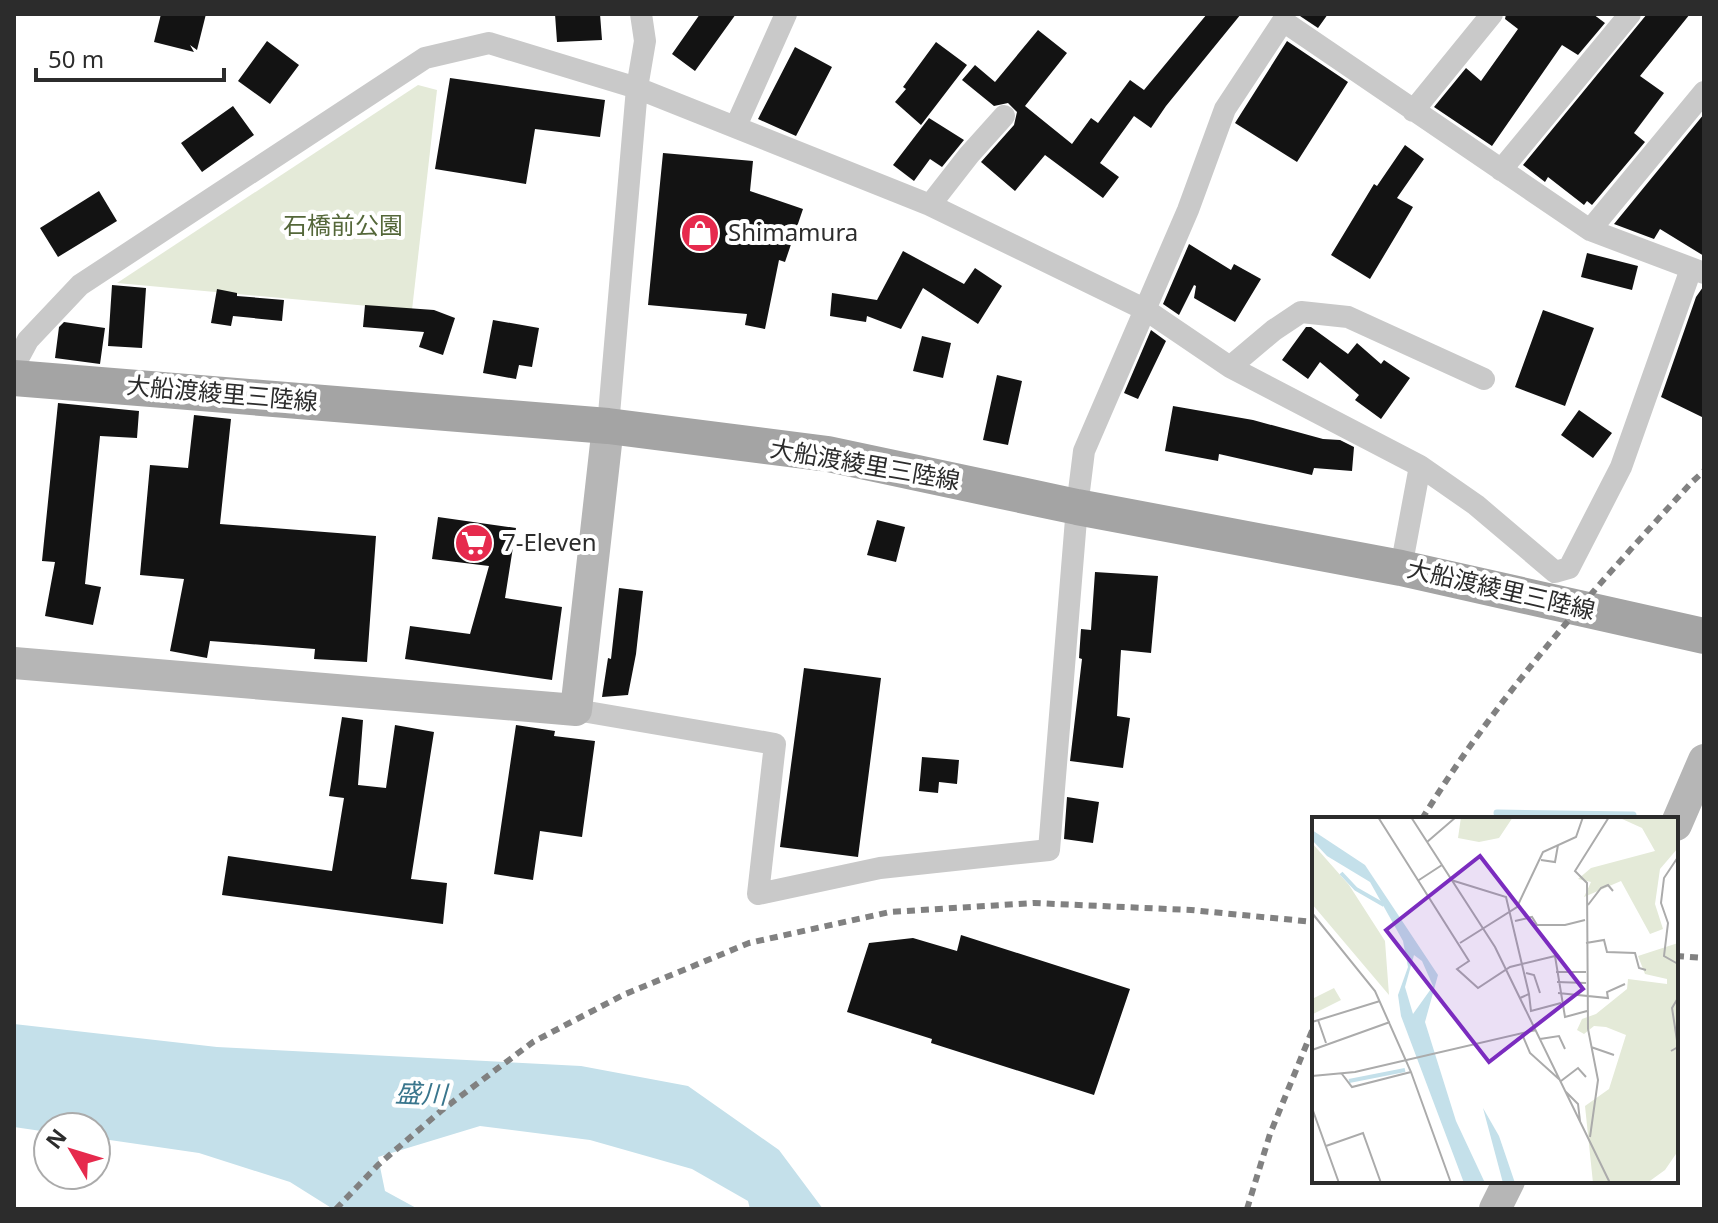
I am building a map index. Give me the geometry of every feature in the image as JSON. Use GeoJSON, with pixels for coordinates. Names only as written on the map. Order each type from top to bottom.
{"type":"FeatureCollection","features":[{"type":"Feature","properties":{"kind":"main road","name":"大船渡綾里三陸線"},"geometry":{"type":"LineString","coordinates":[[14,378],[608,426],[828,454],[1077,507],[1401,568],[1704,636]]}},
{"type":"Feature","properties":{"kind":"street"},"geometry":{"type":"LineString","coordinates":[[576,710],[608,426],[637,88],[645,41],[641,14]]}},
{"type":"Feature","properties":{"kind":"street"},"geometry":{"type":"LineString","coordinates":[[736,126],[786,14]]}},
{"type":"Feature","properties":{"kind":"street"},"geometry":{"type":"LineString","coordinates":[[1413,111],[1492,14]]}},
{"type":"Feature","properties":{"kind":"street"},"geometry":{"type":"LineString","coordinates":[[1501,170],[1630,14]]}},
{"type":"Feature","properties":{"kind":"street"},"geometry":{"type":"LineString","coordinates":[[14,366],[28,340],[80,285],[425,58],[489,43],[637,88],[736,126],[930,205],[1146,310],[1230,367],[1420,466],[1476,505],[1555,572],[1569,568],[1621,467],[1698,271],[1590,230],[1413,111],[1285,18],[1225,109],[1188,210],[1146,310],[1084,451],[1049,850],[880,868],[758,894],[775,744],[576,710],[14,663]]}},
{"type":"Feature","properties":{"kind":"street"},"geometry":{"type":"LineString","coordinates":[[1590,230],[1704,92]]}},
{"type":"Feature","properties":{"kind":"street"},"geometry":{"type":"LineString","coordinates":[[930,205],[1004,116]]}},
{"type":"Feature","properties":{"kind":"street"},"geometry":{"type":"LineString","coordinates":[[1230,367],[1301,312],[1348,317],[1484,379]]}},
{"type":"Feature","properties":{"kind":"street"},"geometry":{"type":"LineString","coordinates":[[1401,568],[1420,466]]}},
{"type":"Feature","properties":{"kind":"street"},"geometry":{"type":"LineString","coordinates":[[1678,821],[1701,774]]}},
{"type":"Feature","properties":{"kind":"street"},"geometry":{"type":"LineString","coordinates":[[1495,1209],[1508,1183]]}},
{"type":"Feature","properties":{"kind":"green space","name":"石橋前公園"},"geometry":{"type":"Polygon","coordinates":[[[418,85],[437,90],[412,310],[117,283],[418,85]]]}},
{"type":"Feature","properties":{"kind":"water","name":"盛川"},"geometry":{"type":"Polygon","coordinates":[[[14,1024],[217,1047],[581,1066],[688,1086],[779,1150],[823,1209],[750,1209],[748,1201],[692,1169],[590,1140],[480,1126],[378,1157],[385,1191],[418,1209],[333,1209],[290,1182],[199,1153],[112,1140],[112,1111],[32,1111],[32,1130],[14,1127],[14,1024]]]}},
{"type":"Feature","properties":{"kind":"building"},"geometry":{"type":"Polygon","coordinates":[[[161,14],[206,14],[197,50],[190,45],[194,52],[154,42],[161,14]]]}},
{"type":"Feature","properties":{"kind":"building"},"geometry":{"type":"Polygon","coordinates":[[[555,14],[600,14],[602,40],[557,42],[555,14]]]}},
{"type":"Feature","properties":{"kind":"building"},"geometry":{"type":"Polygon","coordinates":[[[700,14],[736,14],[695,71],[672,54],[700,14]]]}},
{"type":"Feature","properties":{"kind":"building"},"geometry":{"type":"Polygon","coordinates":[[[1207,14],[1241,14],[1151,128],[1134,116],[1100,163],[1119,177],[1103,198],[1045,155],[1015,191],[981,162],[1014,125],[1017,112],[1008,103],[994,106],[962,80],[975,65],[995,82],[1038,30],[1067,53],[1025,106],[1072,144],[1091,118],[1098,123],[1130,80],[1144,90],[1207,14]]]}},
{"type":"Feature","properties":{"kind":"building"},"geometry":{"type":"Polygon","coordinates":[[[1328,14],[1318,28],[1300,16],[1328,14]]]}},
{"type":"Feature","properties":{"kind":"building"},"geometry":{"type":"Polygon","coordinates":[[[1506,14],[1593,14],[1605,23],[1578,55],[1562,45],[1492,146],[1434,107],[1466,68],[1481,81],[1518,29],[1505,19],[1506,14]]]}},
{"type":"Feature","properties":{"kind":"building"},"geometry":{"type":"Polygon","coordinates":[[[1647,14],[1690,14],[1640,76],[1664,93],[1634,133],[1645,142],[1592,205],[1587,201],[1584,205],[1548,177],[1545,182],[1523,165],[1647,14]]]}},
{"type":"Feature","properties":{"kind":"building"},"geometry":{"type":"Polygon","coordinates":[[[267,41],[299,65],[270,104],[238,81],[267,41]]]}},
{"type":"Feature","properties":{"kind":"building"},"geometry":{"type":"Polygon","coordinates":[[[1287,41],[1348,82],[1297,162],[1235,123],[1287,41]]]}},
{"type":"Feature","properties":{"kind":"building"},"geometry":{"type":"Polygon","coordinates":[[[936,42],[967,65],[921,125],[895,102],[936,42]]]}},
{"type":"Feature","properties":{"kind":"building"},"geometry":{"type":"Polygon","coordinates":[[[795,47],[832,67],[796,136],[758,119],[795,47]]]}},
{"type":"Feature","properties":{"kind":"building"},"geometry":{"type":"Polygon","coordinates":[[[450,78],[605,100],[600,137],[535,129],[526,184],[435,169],[450,78]]]}},
{"type":"Feature","properties":{"kind":"building"},"geometry":{"type":"Polygon","coordinates":[[[233,106],[254,135],[202,172],[181,143],[233,106]]]}},
{"type":"Feature","properties":{"kind":"building"},"geometry":{"type":"Polygon","coordinates":[[[1704,114],[1704,256],[1660,229],[1654,239],[1614,224],[1704,114]]]}},
{"type":"Feature","properties":{"kind":"building"},"geometry":{"type":"Polygon","coordinates":[[[929,118],[964,140],[942,167],[930,159],[914,181],[893,165],[929,118]]]}},
{"type":"Feature","properties":{"kind":"building"},"geometry":{"type":"Polygon","coordinates":[[[1405,145],[1424,159],[1397,198],[1413,207],[1370,279],[1331,255],[1374,184],[1377,186],[1405,145]]]}},
{"type":"Feature","properties":{"kind":"building","name":"Shimamura"},"geometry":{"type":"Polygon","coordinates":[[[663,153],[753,161],[750,191],[803,209],[785,262],[779,260],[765,329],[745,325],[747,314],[648,305],[663,153]]]}},
{"type":"Feature","properties":{"kind":"building"},"geometry":{"type":"Polygon","coordinates":[[[99,191],[117,221],[58,257],[40,228],[99,191]]]}},
{"type":"Feature","properties":{"kind":"building"},"geometry":{"type":"Polygon","coordinates":[[[1189,244],[1231,270],[1234,264],[1261,279],[1235,322],[1194,298],[1194,285],[1179,315],[1163,304],[1189,244]]]}},
{"type":"Feature","properties":{"kind":"building"},"geometry":{"type":"Polygon","coordinates":[[[903,251],[964,284],[975,268],[1002,286],[978,324],[923,288],[901,329],[867,316],[866,322],[830,316],[832,293],[877,300],[903,251]]]}},
{"type":"Feature","properties":{"kind":"building"},"geometry":{"type":"Polygon","coordinates":[[[1587,253],[1638,266],[1632,290],[1581,277],[1587,253]]]}},
{"type":"Feature","properties":{"kind":"building"},"geometry":{"type":"Polygon","coordinates":[[[112,285],[146,288],[142,348],[108,346],[112,285]]]}},
{"type":"Feature","properties":{"kind":"building"},"geometry":{"type":"Polygon","coordinates":[[[1703,287],[1704,418],[1661,397],[1696,297],[1703,287]]]}},
{"type":"Feature","properties":{"kind":"building"},"geometry":{"type":"Polygon","coordinates":[[[217,289],[237,293],[237,296],[284,300],[282,321],[233,316],[231,326],[211,323],[217,289]]]}},
{"type":"Feature","properties":{"kind":"building"},"geometry":{"type":"Polygon","coordinates":[[[365,305],[434,310],[455,318],[443,355],[419,347],[424,332],[363,327],[365,305]]]}},
{"type":"Feature","properties":{"kind":"building"},"geometry":{"type":"Polygon","coordinates":[[[1543,310],[1594,328],[1565,406],[1515,387],[1543,310]]]}},
{"type":"Feature","properties":{"kind":"building"},"geometry":{"type":"Polygon","coordinates":[[[493,320],[539,328],[532,367],[519,365],[516,379],[483,373],[493,320]]]}},
{"type":"Feature","properties":{"kind":"building"},"geometry":{"type":"Polygon","coordinates":[[[64,322],[105,328],[100,364],[55,358],[59,327],[64,322]]]}},
{"type":"Feature","properties":{"kind":"building"},"geometry":{"type":"Polygon","coordinates":[[[1306,327],[1311,327],[1348,354],[1357,343],[1381,364],[1384,360],[1410,378],[1381,419],[1355,400],[1359,395],[1320,362],[1308,379],[1282,360],[1306,327]]]}},
{"type":"Feature","properties":{"kind":"building"},"geometry":{"type":"Polygon","coordinates":[[[1151,330],[1166,341],[1138,399],[1124,393],[1151,330]]]}},
{"type":"Feature","properties":{"kind":"building"},"geometry":{"type":"Polygon","coordinates":[[[922,336],[951,343],[943,378],[913,371],[922,336]]]}},
{"type":"Feature","properties":{"kind":"building"},"geometry":{"type":"Polygon","coordinates":[[[997,375],[1022,381],[1008,445],[983,440],[997,375]]]}},
{"type":"Feature","properties":{"kind":"building"},"geometry":{"type":"Polygon","coordinates":[[[58,403],[139,411],[137,438],[100,436],[85,584],[101,587],[93,625],[45,616],[55,562],[42,561],[58,403]]]}},
{"type":"Feature","properties":{"kind":"building"},"geometry":{"type":"Polygon","coordinates":[[[1173,406],[1253,420],[1323,439],[1340,440],[1354,447],[1352,471],[1314,468],[1312,475],[1219,454],[1218,461],[1165,451],[1173,406]]]}},
{"type":"Feature","properties":{"kind":"building"},"geometry":{"type":"Polygon","coordinates":[[[1579,410],[1612,433],[1593,458],[1561,435],[1579,410]]]}},
{"type":"Feature","properties":{"kind":"building"},"geometry":{"type":"Polygon","coordinates":[[[194,415],[231,419],[220,524],[376,536],[367,662],[314,659],[315,649],[210,641],[207,658],[170,651],[184,579],[140,575],[150,465],[188,468],[194,415]]]}},
{"type":"Feature","properties":{"kind":"building"},"geometry":{"type":"Polygon","coordinates":[[[438,517],[516,528],[505,598],[562,607],[552,680],[405,659],[410,626],[470,634],[489,566],[432,559],[438,517]]]}},
{"type":"Feature","properties":{"kind":"building"},"geometry":{"type":"Polygon","coordinates":[[[877,520],[905,527],[896,562],[867,555],[877,520]]]}},
{"type":"Feature","properties":{"kind":"building"},"geometry":{"type":"Polygon","coordinates":[[[1095,572],[1158,576],[1151,653],[1121,650],[1117,716],[1130,718],[1123,768],[1070,761],[1082,659],[1079,658],[1081,629],[1091,630],[1095,572]]]}},
{"type":"Feature","properties":{"kind":"building"},"geometry":{"type":"Polygon","coordinates":[[[619,588],[643,591],[636,654],[628,695],[602,697],[608,658],[611,659],[619,588]]]}},
{"type":"Feature","properties":{"kind":"building"},"geometry":{"type":"Polygon","coordinates":[[[804,668],[881,678],[858,857],[780,847],[804,668]]]}},
{"type":"Feature","properties":{"kind":"building"},"geometry":{"type":"Polygon","coordinates":[[[342,717],[363,720],[358,785],[386,788],[395,725],[434,732],[411,879],[447,883],[443,924],[222,895],[228,856],[332,871],[344,798],[329,796],[342,717]]]}},
{"type":"Feature","properties":{"kind":"building"},"geometry":{"type":"Polygon","coordinates":[[[516,725],[555,731],[554,736],[595,741],[582,837],[540,831],[533,880],[494,874],[516,725]]]}},
{"type":"Feature","properties":{"kind":"building"},"geometry":{"type":"Polygon","coordinates":[[[922,757],[959,760],[957,784],[939,782],[938,793],[919,791],[922,757]]]}},
{"type":"Feature","properties":{"kind":"building"},"geometry":{"type":"Polygon","coordinates":[[[1067,797],[1099,802],[1093,843],[1064,839],[1067,797]]]}},
{"type":"Feature","properties":{"kind":"building"},"geometry":{"type":"Polygon","coordinates":[[[961,935],[1130,989],[1094,1095],[931,1043],[932,1039],[847,1012],[869,943],[913,938],[957,951],[961,935]]]}},
{"type":"Feature","properties":{"kind":"waterway"},"geometry":{"type":"LineString","coordinates":[[1497,813],[1633,815]]}},
{"type":"Feature","properties":{"kind":"railway"},"geometry":{"type":"LineString","coordinates":[[1423,817],[1482,730],[1548,645],[1704,471]]}},
{"type":"Feature","properties":{"kind":"railway"},"geometry":{"type":"LineString","coordinates":[[336,1209],[378,1165],[442,1110],[533,1042],[623,995],[749,943],[890,912],[1034,903],[1191,910],[1312,922]]}},
{"type":"Feature","properties":{"kind":"railway"},"geometry":{"type":"LineString","coordinates":[[1678,956],[1704,958]]}},
{"type":"Feature","properties":{"kind":"railway"},"geometry":{"type":"LineString","coordinates":[[1247,1209],[1270,1134],[1312,1031]]}},
{"type":"Feature","properties":{"kind":"place","name":"Shimamura"},"geometry":{"type":"Point","coordinates":[700,233]}},
{"type":"Feature","properties":{"kind":"place","name":"7-Eleven"},"geometry":{"type":"Point","coordinates":[474,543]}}]}
